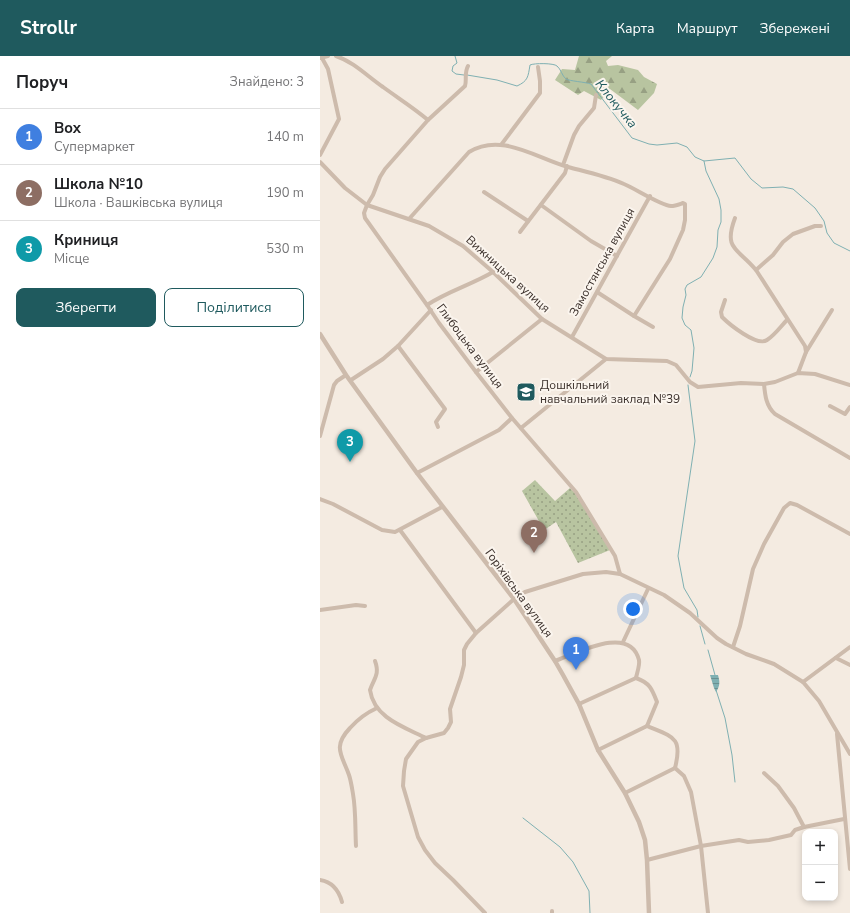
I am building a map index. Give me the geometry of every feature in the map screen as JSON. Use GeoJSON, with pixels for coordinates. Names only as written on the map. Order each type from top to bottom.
{"type":"FeatureCollection","features":[{"type":"Feature","properties":{"kind":"street"},"geometry":{"type":"LineString","coordinates":[[320,155],[338,119],[330,75],[322,57],[328,56]]}},
{"type":"Feature","properties":{"kind":"street"},"geometry":{"type":"LineString","coordinates":[[336,56],[356,66],[381,86],[414,108],[428,120]]}},
{"type":"Feature","properties":{"kind":"street"},"geometry":{"type":"LineString","coordinates":[[367,205],[373,195],[380,177],[428,120],[464,86],[466,83],[468,66]]}},
{"type":"Feature","properties":{"kind":"street"},"geometry":{"type":"LineString","coordinates":[[501,145],[540,92],[538,67]]}},
{"type":"Feature","properties":{"kind":"street"},"geometry":{"type":"LineString","coordinates":[[520,232],[564,173],[574,135],[594,108],[596,95]]}},
{"type":"Feature","properties":{"kind":"street"},"geometry":{"type":"LineString","coordinates":[[409,219],[469,152],[485,144],[501,145],[528,151],[565,166],[592,172],[623,183],[672,206],[683,203],[685,204],[684,230],[670,259],[634,316]]}},
{"type":"Feature","properties":{"kind":"street","name":"Вижницька вулиця"},"geometry":{"type":"LineString","coordinates":[[320,162],[345,188],[367,205],[429,226],[463,246],[493,272],[542,319],[606,359]]}},
{"type":"Feature","properties":{"kind":"street"},"geometry":{"type":"LineString","coordinates":[[484,192],[528,221]]}},
{"type":"Feature","properties":{"kind":"street","name":"Замостянська вулиця"},"geometry":{"type":"LineString","coordinates":[[572,337],[650,196]]}},
{"type":"Feature","properties":{"kind":"street","name":"Глибоцька вулиця"},"geometry":{"type":"LineString","coordinates":[[367,205],[364,213],[368,223],[431,310],[438,323],[512,418],[576,492],[615,556],[620,574]]}},
{"type":"Feature","properties":{"kind":"street"},"geometry":{"type":"LineString","coordinates":[[541,205],[591,241],[617,256]]}},
{"type":"Feature","properties":{"kind":"street"},"geometry":{"type":"LineString","coordinates":[[735,218],[730,231],[730,242],[733,247],[756,270],[805,346],[806,352]]}},
{"type":"Feature","properties":{"kind":"street"},"geometry":{"type":"LineString","coordinates":[[756,270],[793,234],[815,226],[821,226]]}},
{"type":"Feature","properties":{"kind":"street"},"geometry":{"type":"LineString","coordinates":[[427,305],[444,295],[493,272]]}},
{"type":"Feature","properties":{"kind":"street"},"geometry":{"type":"LineString","coordinates":[[597,292],[653,327]]}},
{"type":"Feature","properties":{"kind":"street"},"geometry":{"type":"LineString","coordinates":[[726,300],[721,312],[722,317],[748,336],[760,342],[768,340],[787,320]]}},
{"type":"Feature","properties":{"kind":"street"},"geometry":{"type":"LineString","coordinates":[[351,380],[383,359],[398,346],[431,310]]}},
{"type":"Feature","properties":{"kind":"street"},"geometry":{"type":"LineString","coordinates":[[798,373],[806,352],[832,310]]}},
{"type":"Feature","properties":{"kind":"street"},"geometry":{"type":"LineString","coordinates":[[476,372],[542,319]]}},
{"type":"Feature","properties":{"kind":"street","name":"Горіхівська вулиця"},"geometry":{"type":"LineString","coordinates":[[320,334],[346,375],[442,507],[514,599],[555,661],[579,704],[598,750],[637,815],[643,833],[647,860],[649,913]]}},
{"type":"Feature","properties":{"kind":"street"},"geometry":{"type":"LineString","coordinates":[[398,346],[445,409],[436,422],[438,427]]}},
{"type":"Feature","properties":{"kind":"street"},"geometry":{"type":"LineString","coordinates":[[522,428],[606,359],[667,361],[676,365],[690,382],[698,387],[741,383],[764,384],[775,382],[798,373],[815,374],[850,385]]}},
{"type":"Feature","properties":{"kind":"street"},"geometry":{"type":"LineString","coordinates":[[320,436],[333,386],[337,381],[346,375]]}},
{"type":"Feature","properties":{"kind":"street"},"geometry":{"type":"LineString","coordinates":[[764,384],[767,404],[775,414],[850,458]]}},
{"type":"Feature","properties":{"kind":"street"},"geometry":{"type":"LineString","coordinates":[[830,406],[845,414],[850,407]]}},
{"type":"Feature","properties":{"kind":"street"},"geometry":{"type":"LineString","coordinates":[[418,473],[499,430],[512,418]]}},
{"type":"Feature","properties":{"kind":"street"},"geometry":{"type":"LineString","coordinates":[[320,500],[333,504],[382,530],[395,532],[442,507]]}},
{"type":"Feature","properties":{"kind":"street"},"geometry":{"type":"LineString","coordinates":[[733,647],[740,626],[754,569],[764,544],[784,508],[790,503],[797,505],[850,534]]}},
{"type":"Feature","properties":{"kind":"street"},"geometry":{"type":"LineString","coordinates":[[400,530],[476,633]]}},
{"type":"Feature","properties":{"kind":"street"},"geometry":{"type":"LineString","coordinates":[[485,913],[454,880],[435,863],[425,850],[418,837],[403,786],[404,771],[406,759],[418,742],[444,733],[451,722],[450,709],[464,665],[464,650],[467,644],[476,633],[514,599],[525,592],[584,574],[606,572],[620,574],[648,589],[664,595],[678,604],[717,638],[733,647],[774,664],[803,682],[819,701],[850,754]]}},
{"type":"Feature","properties":{"kind":"street"},"geometry":{"type":"LineString","coordinates":[[623,642],[648,589]]}},
{"type":"Feature","properties":{"kind":"street"},"geometry":{"type":"LineString","coordinates":[[320,610],[332,610],[356,605],[365,606]]}},
{"type":"Feature","properties":{"kind":"street"},"geometry":{"type":"LineString","coordinates":[[555,661],[601,644],[623,642],[633,648],[639,661],[636,678]]}},
{"type":"Feature","properties":{"kind":"street"},"geometry":{"type":"LineString","coordinates":[[803,682],[850,647]]}},
{"type":"Feature","properties":{"kind":"street"},"geometry":{"type":"LineString","coordinates":[[836,658],[850,665]]}},
{"type":"Feature","properties":{"kind":"street"},"geometry":{"type":"LineString","coordinates":[[375,661],[377,676],[370,690],[377,708],[391,720],[426,738]]}},
{"type":"Feature","properties":{"kind":"street"},"geometry":{"type":"LineString","coordinates":[[579,704],[636,678],[644,681],[652,688],[657,702],[647,726],[598,750]]}},
{"type":"Feature","properties":{"kind":"street"},"geometry":{"type":"LineString","coordinates":[[356,846],[356,808],[349,776],[339,748],[344,734],[366,713],[377,708]]}},
{"type":"Feature","properties":{"kind":"street"},"geometry":{"type":"LineString","coordinates":[[647,726],[670,736],[676,742],[678,749],[675,768]]}},
{"type":"Feature","properties":{"kind":"street"},"geometry":{"type":"LineString","coordinates":[[837,732],[844,819],[850,869]]}},
{"type":"Feature","properties":{"kind":"street"},"geometry":{"type":"LineString","coordinates":[[625,793],[675,768]]}},
{"type":"Feature","properties":{"kind":"street"},"geometry":{"type":"LineString","coordinates":[[675,768],[684,776],[691,792],[701,846],[708,913]]}},
{"type":"Feature","properties":{"kind":"street"},"geometry":{"type":"LineString","coordinates":[[764,773],[778,786],[794,808],[804,827]]}},
{"type":"Feature","properties":{"kind":"street"},"geometry":{"type":"LineString","coordinates":[[647,860],[701,846],[739,840],[748,842],[768,840],[791,834],[804,827],[844,819]]}},
{"type":"Feature","properties":{"kind":"street"},"geometry":{"type":"LineString","coordinates":[[320,880],[327,882],[336,888],[342,902]]}},
{"type":"Feature","properties":{"kind":"green space"},"geometry":{"type":"Polygon","coordinates":[[[579,56],[612,56],[606,61],[608,66],[618,65],[638,70],[644,77],[657,84],[654,93],[638,110],[610,89],[601,100],[584,91],[578,95],[555,80],[562,69],[575,70],[579,56]]]}},
{"type":"Feature","properties":{"kind":"green space"},"geometry":{"type":"Polygon","coordinates":[[[535,480],[555,501],[570,488],[575,493],[610,550],[578,563],[556,522],[544,530],[522,491],[535,480]]]}},
{"type":"Feature","properties":{"kind":"water"},"geometry":{"type":"Polygon","coordinates":[[[710,675],[718,675],[719,684],[716,692],[714,688],[710,675]]]}},
{"type":"Feature","properties":{"kind":"waterway","name":"Клокучка"},"geometry":{"type":"LineString","coordinates":[[455,56],[457,63],[453,66],[452,71],[456,74],[464,75]]}},
{"type":"Feature","properties":{"kind":"waterway","name":"Клокучка"},"geometry":{"type":"LineString","coordinates":[[467,75],[497,80],[517,86],[527,78],[530,65],[555,65],[566,79],[591,84],[632,138],[657,145],[677,143],[687,147],[695,157],[704,161],[735,158],[751,179],[762,188],[783,187],[793,189],[815,208],[824,221],[827,233],[834,243],[850,251]]}},
{"type":"Feature","properties":{"kind":"waterway"},"geometry":{"type":"LineString","coordinates":[[690,377],[694,348],[691,330],[685,325],[682,318],[686,295],[685,289],[687,285],[701,277],[713,258],[717,247],[718,230],[721,222],[719,199],[706,171],[704,161]]}},
{"type":"Feature","properties":{"kind":"waterway"},"geometry":{"type":"LineString","coordinates":[[688,385],[695,441],[678,556],[684,588],[697,610],[698,617]]}},
{"type":"Feature","properties":{"kind":"waterway"},"geometry":{"type":"LineString","coordinates":[[700,626],[705,644]]}},
{"type":"Feature","properties":{"kind":"waterway"},"geometry":{"type":"LineString","coordinates":[[708,650],[715,675]]}},
{"type":"Feature","properties":{"kind":"waterway"},"geometry":{"type":"LineString","coordinates":[[716,690],[725,718],[732,755],[735,782]]}},
{"type":"Feature","properties":{"kind":"waterway"},"geometry":{"type":"LineString","coordinates":[[523,818],[560,847],[573,862],[589,891],[590,913]]}},
{"type":"Feature","properties":{"kind":"place","name":"Дошкільний навчальний заклад №39"},"geometry":{"type":"Point","coordinates":[526,392]}},
{"type":"Feature","properties":{"kind":"place","name":"Криниця"},"geometry":{"type":"Point","coordinates":[350,462]}},
{"type":"Feature","properties":{"kind":"place","name":"Школа №10"},"geometry":{"type":"Point","coordinates":[534,553]}},
{"type":"Feature","properties":{"kind":"place","name":"Box"},"geometry":{"type":"Point","coordinates":[576,670]}}]}
